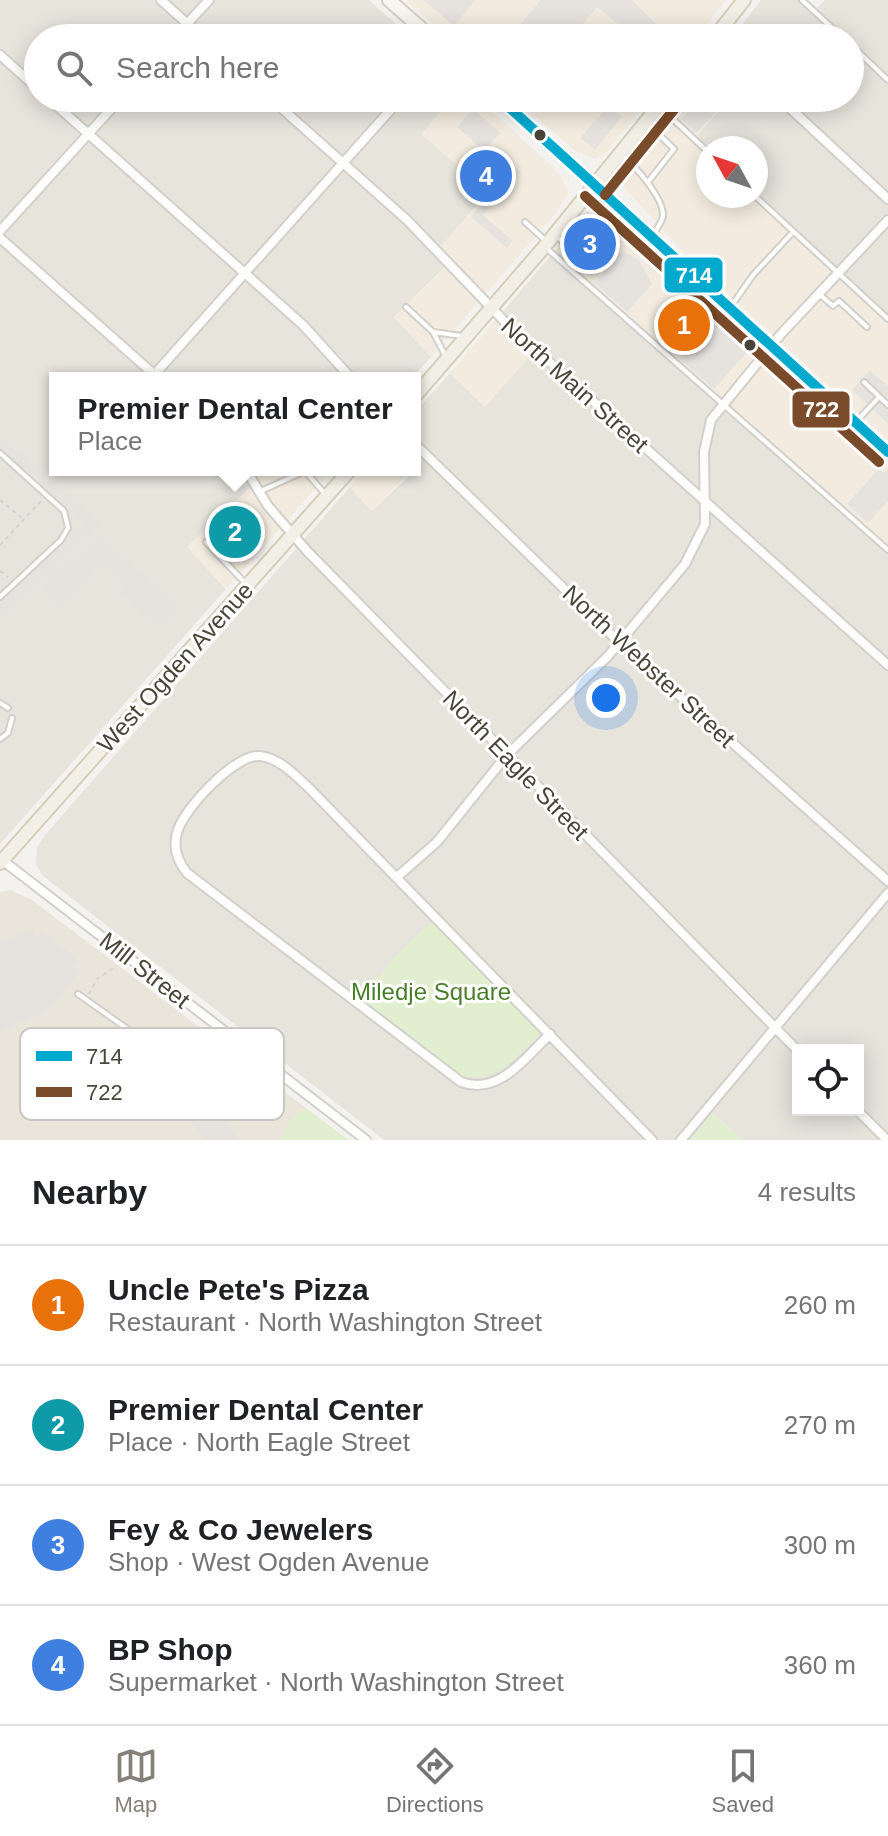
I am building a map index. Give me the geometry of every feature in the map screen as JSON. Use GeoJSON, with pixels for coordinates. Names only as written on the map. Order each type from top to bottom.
{"type":"FeatureCollection","features":[{"type":"Feature","properties":{"kind":"main road"},"geometry":{"type":"LineString","coordinates":[[389,0],[416,24]]}},
{"type":"Feature","properties":{"kind":"main road"},"geometry":{"type":"LineString","coordinates":[[725,24],[744,0]]}},
{"type":"Feature","properties":{"kind":"main road"},"geometry":{"type":"LineString","coordinates":[[514,112],[728,310],[888,452]]}},
{"type":"Feature","properties":{"kind":"main road"},"geometry":{"type":"LineString","coordinates":[[421,389],[549,241],[654,112]]}},
{"type":"Feature","properties":{"kind":"main road","name":"West Ogden Avenue"},"geometry":{"type":"LineString","coordinates":[[1,861],[345,476]]}},
{"type":"Feature","properties":{"kind":"street"},"geometry":{"type":"LineString","coordinates":[[161,0],[187,24],[209,0]]}},
{"type":"Feature","properties":{"kind":"street"},"geometry":{"type":"LineString","coordinates":[[0,55],[24,76]]}},
{"type":"Feature","properties":{"kind":"street"},"geometry":{"type":"LineString","coordinates":[[64,112],[303,325],[346,372]]}},
{"type":"Feature","properties":{"kind":"street"},"geometry":{"type":"LineString","coordinates":[[0,231],[109,112]]}},
{"type":"Feature","properties":{"kind":"street","name":"North Main Street"},"geometry":{"type":"LineString","coordinates":[[286,112],[407,220],[491,309],[888,665]]}},
{"type":"Feature","properties":{"kind":"street"},"geometry":{"type":"LineString","coordinates":[[159,372],[386,112]]}},
{"type":"Feature","properties":{"kind":"street"},"geometry":{"type":"LineString","coordinates":[[794,112],[888,199]]}},
{"type":"Feature","properties":{"kind":"street"},"geometry":{"type":"LineString","coordinates":[[397,877],[437,842],[506,756],[620,643],[693,554],[705,524],[705,440],[711,420],[771,348],[888,220]]}},
{"type":"Feature","properties":{"kind":"street"},"geometry":{"type":"LineString","coordinates":[[0,238],[151,372]]}},
{"type":"Feature","properties":{"kind":"street","name":"North Webster Street"},"geometry":{"type":"LineString","coordinates":[[421,450],[620,643],[888,881]]}},
{"type":"Feature","properties":{"kind":"street","name":"North Eagle Street"},"geometry":{"type":"LineString","coordinates":[[250,476],[292,535],[792,1045]]}},
{"type":"Feature","properties":{"kind":"street"},"geometry":{"type":"LineString","coordinates":[[550,1034],[502,1079],[480,1086],[465,1084],[187,873],[176,850],[179,827],[230,767],[249,756],[266,757],[311,790],[550,1034],[652,1140]]}},
{"type":"Feature","properties":{"kind":"street","name":"Mill Street"},"geometry":{"type":"LineString","coordinates":[[1,861],[219,1028]]}},
{"type":"Feature","properties":{"kind":"street"},"geometry":{"type":"LineString","coordinates":[[681,1140],[888,893]]}},
{"type":"Feature","properties":{"kind":"street","name":"Mill Street"},"geometry":{"type":"LineString","coordinates":[[284,1077],[366,1140]]}},
{"type":"Feature","properties":{"kind":"street"},"geometry":{"type":"LineString","coordinates":[[863,1116],[887,1140]]}},
{"type":"Feature","properties":{"kind":"lane"},"geometry":{"type":"LineString","coordinates":[[802,0],[828,24]]}},
{"type":"Feature","properties":{"kind":"lane"},"geometry":{"type":"LineString","coordinates":[[864,57],[888,80]]}},
{"type":"Feature","properties":{"kind":"lane"},"geometry":{"type":"LineString","coordinates":[[671,112],[696,139]]}},
{"type":"Feature","properties":{"kind":"lane"},"geometry":{"type":"LineString","coordinates":[[646,122],[674,149],[647,183]]}},
{"type":"Feature","properties":{"kind":"lane"},"geometry":{"type":"LineString","coordinates":[[621,153],[639,169],[663,215],[652,238]]}},
{"type":"Feature","properties":{"kind":"lane"},"geometry":{"type":"LineString","coordinates":[[768,208],[888,319]]}},
{"type":"Feature","properties":{"kind":"lane"},"geometry":{"type":"LineString","coordinates":[[549,241],[569,252],[587,268],[631,219]]}},
{"type":"Feature","properties":{"kind":"lane"},"geometry":{"type":"LineString","coordinates":[[525,222],[722,404],[888,550]]}},
{"type":"Feature","properties":{"kind":"lane"},"geometry":{"type":"LineString","coordinates":[[728,310],[753,275],[793,231]]}},
{"type":"Feature","properties":{"kind":"lane"},"geometry":{"type":"LineString","coordinates":[[819,294],[833,306],[839,301],[867,327]]}},
{"type":"Feature","properties":{"kind":"lane"},"geometry":{"type":"LineString","coordinates":[[406,307],[433,332],[447,359]]}},
{"type":"Feature","properties":{"kind":"lane"},"geometry":{"type":"LineString","coordinates":[[433,332],[467,336]]}},
{"type":"Feature","properties":{"kind":"lane"},"geometry":{"type":"LineString","coordinates":[[864,382],[888,405]]}},
{"type":"Feature","properties":{"kind":"lane"},"geometry":{"type":"LineString","coordinates":[[855,423],[879,397]]}},
{"type":"Feature","properties":{"kind":"lane"},"geometry":{"type":"LineString","coordinates":[[0,453],[64,511],[68,528],[61,540],[0,597]]}},
{"type":"Feature","properties":{"kind":"lane"},"geometry":{"type":"LineString","coordinates":[[259,492],[293,476]]}},
{"type":"Feature","properties":{"kind":"lane"},"geometry":{"type":"LineString","coordinates":[[311,476],[327,496]]}},
{"type":"Feature","properties":{"kind":"lane"},"geometry":{"type":"LineString","coordinates":[[206,542],[247,585]]}},
{"type":"Feature","properties":{"kind":"lane"},"geometry":{"type":"LineString","coordinates":[[0,703],[8,708]]}},
{"type":"Feature","properties":{"kind":"lane"},"geometry":{"type":"LineString","coordinates":[[0,739],[8,733],[12,718]]}},
{"type":"Feature","properties":{"kind":"lane"},"geometry":{"type":"LineString","coordinates":[[78,994],[126,1028]]}},
{"type":"Feature","properties":{"kind":"path"},"geometry":{"type":"LineString","coordinates":[[0,500],[23,519]]}},
{"type":"Feature","properties":{"kind":"path"},"geometry":{"type":"LineString","coordinates":[[0,545],[43,500]]}},
{"type":"Feature","properties":{"kind":"path"},"geometry":{"type":"LineString","coordinates":[[0,571],[8,577]]}},
{"type":"Feature","properties":{"kind":"path"},"geometry":{"type":"LineString","coordinates":[[87,1000],[97,979],[115,967]]}},
{"type":"Feature","properties":{"kind":"shaded area"},"geometry":{"type":"Polygon","coordinates":[[[0,0],[369,0],[395,24],[24,24],[24,112],[441,112],[422,134],[466,173],[460,180],[483,198],[438,250],[450,262],[394,317],[431,357],[417,372],[49,372],[49,476],[251,476],[255,483],[187,547],[226,589],[0,844],[0,0]]]}},
{"type":"Feature","properties":{"kind":"shaded area"},"geometry":{"type":"Polygon","coordinates":[[[406,0],[726,0],[707,24],[433,24],[406,0]]]}},
{"type":"Feature","properties":{"kind":"shaded area"},"geometry":{"type":"Polygon","coordinates":[[[423,0],[476,0],[456,24],[452,24],[423,0]]]}},
{"type":"Feature","properties":{"kind":"shaded area"},"geometry":{"type":"Polygon","coordinates":[[[541,0],[632,0],[656,24],[618,24],[597,7],[583,24],[521,24],[541,0]]]}},
{"type":"Feature","properties":{"kind":"shaded area"},"geometry":{"type":"Polygon","coordinates":[[[761,0],[808,0],[817,8],[825,0],[888,0],[888,318],[768,207],[768,136],[696,136],[696,142],[693,139],[717,112],[864,112],[864,24],[743,24],[761,0]]]}},
{"type":"Feature","properties":{"kind":"shaded area"},"geometry":{"type":"Polygon","coordinates":[[[441,112],[493,112],[559,173],[569,193],[557,212],[431,357],[394,317],[450,263],[438,250],[482,199],[460,180],[466,173],[421,134],[441,112]]]}},
{"type":"Feature","properties":{"kind":"shaded area"},"geometry":{"type":"Polygon","coordinates":[[[470,112],[476,112],[501,133],[483,150],[457,127],[470,112]]]}},
{"type":"Feature","properties":{"kind":"shaded area"},"geometry":{"type":"Polygon","coordinates":[[[531,112],[638,112],[607,152],[595,159],[575,151],[531,112]]]}},
{"type":"Feature","properties":{"kind":"shaded area"},"geometry":{"type":"Polygon","coordinates":[[[603,112],[617,112],[622,117],[595,150],[580,138],[603,112]]]}},
{"type":"Feature","properties":{"kind":"shaded area"},"geometry":{"type":"Polygon","coordinates":[[[671,112],[718,112],[694,139],[696,208],[768,207],[888,318],[888,440],[686,255],[623,186],[626,167],[671,112]]]}},
{"type":"Feature","properties":{"kind":"shaded area"},"geometry":{"type":"Polygon","coordinates":[[[688,112],[716,112],[696,133],[681,119],[688,112]]]}},
{"type":"Feature","properties":{"kind":"shaded area"},"geometry":{"type":"Polygon","coordinates":[[[492,147],[521,172],[483,215],[513,241],[507,248],[471,217],[508,173],[486,154],[492,147]]]}},
{"type":"Feature","properties":{"kind":"shaded area"},"geometry":{"type":"Polygon","coordinates":[[[595,214],[607,217],[888,466],[888,551],[552,254],[583,219],[595,214]]]}},
{"type":"Feature","properties":{"kind":"shaded area"},"geometry":{"type":"Polygon","coordinates":[[[623,251],[639,260],[652,284],[627,312],[595,283],[623,251]]]}},
{"type":"Feature","properties":{"kind":"shaded area"},"geometry":{"type":"Polygon","coordinates":[[[552,254],[888,551],[888,1140],[742,1140],[713,1113],[691,1140],[384,1140],[284,1063],[284,1028],[239,1028],[43,876],[36,865],[37,847],[45,835],[350,487],[372,511],[409,476],[421,476],[421,462],[427,454],[421,448],[421,405],[450,373],[485,407],[500,315],[552,254]]]}},
{"type":"Feature","properties":{"kind":"shaded area"},"geometry":{"type":"Polygon","coordinates":[[[500,315],[537,348],[485,407],[450,373],[500,315]]]}},
{"type":"Feature","properties":{"kind":"shaded area"},"geometry":{"type":"Polygon","coordinates":[[[716,319],[750,349],[714,389],[680,359],[716,319]]]}},
{"type":"Feature","properties":{"kind":"shaded area"},"geometry":{"type":"Polygon","coordinates":[[[870,370],[888,386],[888,424],[852,390],[870,370]]]}},
{"type":"Feature","properties":{"kind":"shaded area"},"geometry":{"type":"Polygon","coordinates":[[[0,435],[100,523],[0,618],[0,603],[84,522],[0,447],[0,435]]]}},
{"type":"Feature","properties":{"kind":"shaded area"},"geometry":{"type":"Polygon","coordinates":[[[879,469],[883,473],[888,470],[888,501],[868,523],[847,504],[879,469]]]}},
{"type":"Feature","properties":{"kind":"shaded area"},"geometry":{"type":"Polygon","coordinates":[[[251,476],[327,476],[226,589],[187,547],[255,484],[251,476]]]}},
{"type":"Feature","properties":{"kind":"shaded area"},"geometry":{"type":"Polygon","coordinates":[[[360,476],[406,476],[372,511],[350,487],[360,476]]]}},
{"type":"Feature","properties":{"kind":"shaded area"},"geometry":{"type":"Polygon","coordinates":[[[99,536],[180,607],[161,629],[119,592],[125,585],[101,564],[60,609],[40,589],[69,556],[76,562],[99,536]]]}},
{"type":"Feature","properties":{"kind":"shaded area"},"geometry":{"type":"Polygon","coordinates":[[[10,890],[32,900],[201,1028],[20,1028],[20,1120],[284,1120],[284,1091],[348,1140],[0,1140],[0,892],[10,890]]]}},
{"type":"Feature","properties":{"kind":"shaded area"},"geometry":{"type":"Polygon","coordinates":[[[32,929],[36,937],[42,931],[79,960],[73,968],[79,972],[51,1008],[0,1033],[0,942],[32,929]]]}},
{"type":"Feature","properties":{"kind":"shaded area"},"geometry":{"type":"Polygon","coordinates":[[[191,1120],[226,1120],[239,1140],[204,1140],[191,1120]]]}},
{"type":"Feature","properties":{"kind":"green space","name":"Miledje Square"},"geometry":{"type":"Polygon","coordinates":[[[431,922],[541,1033],[495,1072],[473,1077],[460,1075],[361,1000],[394,958],[431,922]]]}},
{"type":"Feature","properties":{"kind":"green space"},"geometry":{"type":"Polygon","coordinates":[[[303,1109],[348,1140],[279,1140],[290,1120],[303,1109]]]}},
{"type":"Feature","properties":{"kind":"green space"},"geometry":{"type":"Polygon","coordinates":[[[713,1113],[742,1140],[691,1140],[713,1113]]]}},
{"type":"Feature","properties":{"kind":"transit line","name":"714"},"geometry":{"type":"LineString","coordinates":[[514,112],[888,452]]}},
{"type":"Feature","properties":{"kind":"transit line","name":"722"},"geometry":{"type":"LineString","coordinates":[[605,195],[672,112]]}},
{"type":"Feature","properties":{"kind":"transit line","name":"722"},"geometry":{"type":"LineString","coordinates":[[585,196],[879,462]]}},
{"type":"Feature","properties":{"kind":"place","name":"BP Shop"},"geometry":{"type":"Point","coordinates":[486,176]}},
{"type":"Feature","properties":{"kind":"place","name":"Fey & Co Jewelers"},"geometry":{"type":"Point","coordinates":[590,244]}},
{"type":"Feature","properties":{"kind":"place","name":"Uncle Pete's Pizza"},"geometry":{"type":"Point","coordinates":[684,325]}},
{"type":"Feature","properties":{"kind":"place","name":"Premier Dental Center"},"geometry":{"type":"Point","coordinates":[235,532]}}]}
